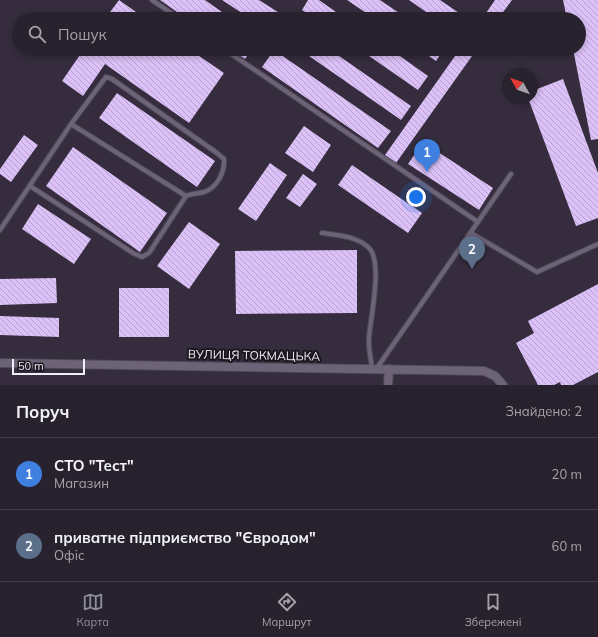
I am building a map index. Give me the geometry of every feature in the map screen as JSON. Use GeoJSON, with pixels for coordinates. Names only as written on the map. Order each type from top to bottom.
{"type":"FeatureCollection","features":[{"type":"Feature","properties":{"kind":"street","name":"ВУЛИЦЯ ТОКМАЦЬКА"},"geometry":{"type":"LineString","coordinates":[[0,363],[389,368],[484,371],[495,376],[503,385]]}},
{"type":"Feature","properties":{"kind":"street"},"geometry":{"type":"LineString","coordinates":[[388,385],[389,368]]}},
{"type":"Feature","properties":{"kind":"lane"},"geometry":{"type":"LineString","coordinates":[[152,0],[170,12]]}},
{"type":"Feature","properties":{"kind":"lane"},"geometry":{"type":"LineString","coordinates":[[234,56],[478,222]]}},
{"type":"Feature","properties":{"kind":"lane"},"geometry":{"type":"LineString","coordinates":[[0,230],[71,124],[106,77],[112,79],[224,159],[224,166],[220,177],[210,190],[202,193],[192,193],[186,196],[148,253],[142,257],[133,253],[30,186]]}},
{"type":"Feature","properties":{"kind":"lane"},"geometry":{"type":"LineString","coordinates":[[71,124],[186,196]]}},
{"type":"Feature","properties":{"kind":"lane"},"geometry":{"type":"LineString","coordinates":[[374,368],[471,233],[511,174]]}},
{"type":"Feature","properties":{"kind":"lane"},"geometry":{"type":"LineString","coordinates":[[322,233],[349,237],[368,247],[374,254],[376,291],[369,338],[374,368]]}},
{"type":"Feature","properties":{"kind":"lane"},"geometry":{"type":"LineString","coordinates":[[471,233],[538,272],[598,244]]}},
{"type":"Feature","properties":{"kind":"building"},"geometry":{"type":"Polygon","coordinates":[[[119,0],[136,12],[110,12],[119,0]]]}},
{"type":"Feature","properties":{"kind":"building"},"geometry":{"type":"Polygon","coordinates":[[[160,0],[205,0],[222,12],[177,12],[160,0]]]}},
{"type":"Feature","properties":{"kind":"building"},"geometry":{"type":"Polygon","coordinates":[[[222,0],[259,0],[278,12],[240,12],[222,0]]]}},
{"type":"Feature","properties":{"kind":"building"},"geometry":{"type":"Polygon","coordinates":[[[308,0],[319,0],[336,12],[305,12],[302,10],[308,0]]]}},
{"type":"Feature","properties":{"kind":"building"},"geometry":{"type":"Polygon","coordinates":[[[347,0],[380,0],[398,12],[365,12],[347,0]]]}},
{"type":"Feature","properties":{"kind":"building"},"geometry":{"type":"Polygon","coordinates":[[[409,0],[440,0],[458,12],[426,12],[409,0]]]}},
{"type":"Feature","properties":{"kind":"building"},"geometry":{"type":"Polygon","coordinates":[[[495,0],[512,0],[503,12],[487,12],[495,0]]]}},
{"type":"Feature","properties":{"kind":"building"},"geometry":{"type":"Polygon","coordinates":[[[563,0],[598,0],[598,139],[591,140],[574,56],[586,56],[586,12],[566,12],[563,0]]]}},
{"type":"Feature","properties":{"kind":"building"},"geometry":{"type":"Polygon","coordinates":[[[79,56],[199,56],[224,73],[189,123],[105,64],[83,96],[62,81],[79,56]]]}},
{"type":"Feature","properties":{"kind":"building"},"geometry":{"type":"Polygon","coordinates":[[[270,56],[283,56],[391,131],[378,148],[262,67],[270,56]]]}},
{"type":"Feature","properties":{"kind":"building"},"geometry":{"type":"Polygon","coordinates":[[[309,56],[339,56],[411,106],[401,120],[309,56]]]}},
{"type":"Feature","properties":{"kind":"building"},"geometry":{"type":"Polygon","coordinates":[[[369,56],[400,56],[428,76],[418,90],[369,56]]]}},
{"type":"Feature","properties":{"kind":"building"},"geometry":{"type":"Polygon","coordinates":[[[429,56],[439,56],[436,61],[429,56]]]}},
{"type":"Feature","properties":{"kind":"building"},"geometry":{"type":"Polygon","coordinates":[[[455,56],[472,56],[396,163],[385,155],[455,56]]]}},
{"type":"Feature","properties":{"kind":"building"},"geometry":{"type":"Polygon","coordinates":[[[563,79],[598,173],[598,218],[576,226],[530,104],[538,104],[538,89],[563,79]]]}},
{"type":"Feature","properties":{"kind":"building"},"geometry":{"type":"Polygon","coordinates":[[[117,93],[215,161],[197,187],[99,118],[117,93]]]}},
{"type":"Feature","properties":{"kind":"building"},"geometry":{"type":"Polygon","coordinates":[[[304,126],[331,145],[313,172],[285,153],[304,126]]]}},
{"type":"Feature","properties":{"kind":"building"},"geometry":{"type":"Polygon","coordinates":[[[24,135],[38,145],[11,182],[0,174],[0,169],[24,135]]]}},
{"type":"Feature","properties":{"kind":"building"},"geometry":{"type":"Polygon","coordinates":[[[423,142],[493,188],[479,210],[408,164],[423,142]]]}},
{"type":"Feature","properties":{"kind":"building"},"geometry":{"type":"Polygon","coordinates":[[[73,147],[167,213],[140,252],[46,186],[73,147]]]}},
{"type":"Feature","properties":{"kind":"building"},"geometry":{"type":"Polygon","coordinates":[[[270,163],[287,175],[256,221],[238,209],[270,163]]]}},
{"type":"Feature","properties":{"kind":"building"},"geometry":{"type":"Polygon","coordinates":[[[352,165],[422,213],[408,233],[338,185],[352,165]]]}},
{"type":"Feature","properties":{"kind":"building"},"geometry":{"type":"Polygon","coordinates":[[[303,174],[317,184],[300,207],[286,198],[303,174]]]}},
{"type":"Feature","properties":{"kind":"building"},"geometry":{"type":"Polygon","coordinates":[[[38,204],[91,239],[74,264],[22,229],[38,204]]]}},
{"type":"Feature","properties":{"kind":"building"},"geometry":{"type":"Polygon","coordinates":[[[189,222],[220,244],[189,289],[157,266],[189,222]]]}},
{"type":"Feature","properties":{"kind":"building"},"geometry":{"type":"Polygon","coordinates":[[[357,250],[357,313],[236,314],[235,251],[357,250]]]}},
{"type":"Feature","properties":{"kind":"building"},"geometry":{"type":"Polygon","coordinates":[[[56,278],[57,303],[0,305],[0,279],[56,278]]]}},
{"type":"Feature","properties":{"kind":"building"},"geometry":{"type":"Polygon","coordinates":[[[598,284],[598,372],[573,385],[561,385],[560,382],[554,385],[538,385],[516,343],[534,333],[528,321],[598,284]]]}},
{"type":"Feature","properties":{"kind":"building"},"geometry":{"type":"Polygon","coordinates":[[[119,288],[169,288],[169,337],[119,337],[119,288]]]}},
{"type":"Feature","properties":{"kind":"building"},"geometry":{"type":"Polygon","coordinates":[[[0,316],[59,318],[59,337],[0,335],[0,316]]]}},
{"type":"Feature","properties":{"kind":"place","name":"СТО \"Тест\""},"geometry":{"type":"Point","coordinates":[427,172]}},
{"type":"Feature","properties":{"kind":"place","name":"приватне підприємство \"Євродом\""},"geometry":{"type":"Point","coordinates":[472,269]}}]}
